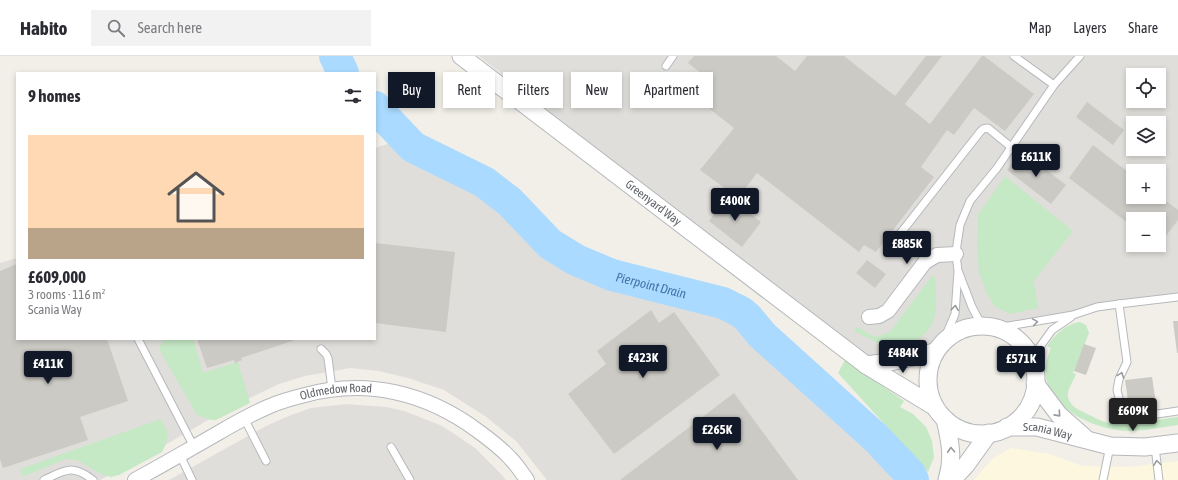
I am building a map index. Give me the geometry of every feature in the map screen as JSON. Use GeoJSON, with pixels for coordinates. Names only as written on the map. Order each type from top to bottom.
{"type":"FeatureCollection","features":[{"type":"Feature","properties":{"kind":"street","name":"Greenyard Way"},"geometry":{"type":"LineString","coordinates":[[461,56],[866,365],[940,413]]}},
{"type":"Feature","properties":{"kind":"street"},"geometry":{"type":"LineString","coordinates":[[869,317],[879,316],[888,311],[925,262],[937,255],[956,254]]}},
{"type":"Feature","properties":{"kind":"street"},"geometry":{"type":"LineString","coordinates":[[947,480],[951,468],[950,441],[940,413],[930,394],[928,380],[930,365],[939,347],[954,334],[968,328],[990,327]]}},
{"type":"Feature","properties":{"kind":"street","name":"Scania Way"},"geometry":{"type":"LineString","coordinates":[[940,413],[958,428],[973,433],[989,433],[1007,427],[1022,416],[1030,404],[1034,394],[1035,376],[1030,356],[1023,345],[1010,334],[990,327]]}},
{"type":"Feature","properties":{"kind":"street"},"geometry":{"type":"LineString","coordinates":[[866,365],[890,362],[939,347]]}},
{"type":"Feature","properties":{"kind":"street","name":"Scania Way"},"geometry":{"type":"LineString","coordinates":[[1035,376],[1059,415],[1087,440]]}},
{"type":"Feature","properties":{"kind":"street","name":"Oldmedow Road"},"geometry":{"type":"LineString","coordinates":[[135,480],[244,418],[271,405],[332,389],[352,387],[372,388],[394,392],[439,406],[488,438],[511,459],[527,480]]}},
{"type":"Feature","properties":{"kind":"street","name":"Scania Way"},"geometry":{"type":"LineString","coordinates":[[1007,427],[1037,427],[1110,446],[1139,447],[1178,443]]}},
{"type":"Feature","properties":{"kind":"street"},"geometry":{"type":"LineString","coordinates":[[952,480],[966,466],[989,433]]}},
{"type":"Feature","properties":{"kind":"lane"},"geometry":{"type":"LineString","coordinates":[[666,66],[673,56]]}},
{"type":"Feature","properties":{"kind":"lane"},"geometry":{"type":"LineString","coordinates":[[1014,56],[1054,85]]}},
{"type":"Feature","properties":{"kind":"lane"},"geometry":{"type":"LineString","coordinates":[[939,347],[955,314],[958,271],[956,254],[960,225],[970,201],[997,168],[1054,85],[1080,56]]}},
{"type":"Feature","properties":{"kind":"lane"},"geometry":{"type":"LineString","coordinates":[[896,239],[983,129],[988,128],[1011,147]]}},
{"type":"Feature","properties":{"kind":"lane"},"geometry":{"type":"LineString","coordinates":[[958,271],[972,307],[990,327],[1073,315],[1097,308],[1119,304],[1178,297]]}},
{"type":"Feature","properties":{"kind":"lane"},"geometry":{"type":"LineString","coordinates":[[1119,304],[1127,362],[1119,379],[1117,390],[1121,406],[1130,418],[1178,411]]}},
{"type":"Feature","properties":{"kind":"lane"},"geometry":{"type":"LineString","coordinates":[[1035,376],[1039,348],[1052,330],[1073,315]]}},
{"type":"Feature","properties":{"kind":"lane"},"geometry":{"type":"LineString","coordinates":[[139,340],[194,447]]}},
{"type":"Feature","properties":{"kind":"lane"},"geometry":{"type":"LineString","coordinates":[[320,349],[328,358],[332,389]]}},
{"type":"Feature","properties":{"kind":"lane"},"geometry":{"type":"LineString","coordinates":[[244,418],[266,461]]}},
{"type":"Feature","properties":{"kind":"lane"},"geometry":{"type":"LineString","coordinates":[[1103,480],[1110,446]]}},
{"type":"Feature","properties":{"kind":"lane"},"geometry":{"type":"LineString","coordinates":[[1154,446],[1159,480]]}},
{"type":"Feature","properties":{"kind":"lane"},"geometry":{"type":"LineString","coordinates":[[391,447],[410,480]]}},
{"type":"Feature","properties":{"kind":"lane"},"geometry":{"type":"LineString","coordinates":[[180,455],[192,480]]}},
{"type":"Feature","properties":{"kind":"lane"},"geometry":{"type":"LineString","coordinates":[[44,480],[72,469],[83,472],[92,480]]}},
{"type":"Feature","properties":{"kind":"shaded area"},"geometry":{"type":"Polygon","coordinates":[[[479,56],[1178,56],[1178,297],[1119,304],[997,328],[982,326],[968,328],[954,334],[943,342],[935,352],[866,365],[544,108],[563,108],[563,72],[503,72],[503,75],[479,56]]]}},
{"type":"Feature","properties":{"kind":"shaded area"},"geometry":{"type":"Polygon","coordinates":[[[404,139],[413,147],[484,182],[510,202],[550,244],[576,260],[612,275],[723,303],[741,312],[762,335],[876,438],[910,474],[913,480],[547,480],[516,441],[485,416],[444,390],[408,378],[379,371],[350,368],[305,376],[279,384],[227,409],[160,448],[100,480],[0,480],[0,263],[16,258],[16,340],[376,340],[376,148],[404,139]]]}},
{"type":"Feature","properties":{"kind":"shaded area"},"geometry":{"type":"Polygon","coordinates":[[[346,404],[386,407],[404,411],[440,425],[475,448],[506,480],[169,480],[266,426],[291,415],[311,408],[346,404]]]}},
{"type":"Feature","properties":{"kind":"shaded area"},"geometry":{"type":"Polygon","coordinates":[[[1011,448],[1050,454],[1082,466],[1127,467],[1178,461],[1178,480],[974,480],[992,459],[1011,448]]]}},
{"type":"Feature","properties":{"kind":"green space"},"geometry":{"type":"Polygon","coordinates":[[[1005,176],[1073,231],[1034,281],[1038,308],[1011,314],[995,307],[987,294],[979,273],[977,246],[978,215],[1005,176]]]}},
{"type":"Feature","properties":{"kind":"green space"},"geometry":{"type":"Polygon","coordinates":[[[932,276],[935,277],[935,316],[932,324],[920,338],[908,345],[892,350],[854,331],[857,327],[875,337],[890,332],[932,276]]]}},
{"type":"Feature","properties":{"kind":"green space"},"geometry":{"type":"Polygon","coordinates":[[[1080,322],[1086,325],[1089,333],[1073,373],[1076,374],[1068,393],[1069,400],[1072,405],[1080,411],[1108,423],[1124,424],[1178,417],[1178,425],[1129,431],[1117,430],[1091,423],[1078,417],[1057,400],[1050,390],[1046,378],[1046,363],[1051,348],[1047,346],[1061,330],[1080,322]]]}},
{"type":"Feature","properties":{"kind":"green space"},"geometry":{"type":"Polygon","coordinates":[[[164,340],[193,340],[203,373],[238,362],[250,403],[216,420],[211,420],[197,415],[159,349],[164,340]]]}},
{"type":"Feature","properties":{"kind":"green space"},"geometry":{"type":"Polygon","coordinates":[[[845,360],[904,401],[900,407],[913,414],[926,427],[932,441],[934,457],[928,472],[838,373],[845,360]]]}},
{"type":"Feature","properties":{"kind":"green space"},"geometry":{"type":"Polygon","coordinates":[[[161,419],[168,433],[166,444],[162,452],[119,475],[111,477],[101,474],[77,460],[65,459],[23,477],[20,469],[161,419]]]}},
{"type":"Feature","properties":{"kind":"building"},"geometry":{"type":"Polygon","coordinates":[[[694,56],[776,56],[795,71],[807,56],[844,56],[895,96],[926,56],[942,56],[905,104],[930,124],[982,56],[1034,94],[1005,131],[974,108],[954,135],[947,130],[921,167],[934,177],[876,252],[864,245],[859,252],[757,173],[738,198],[700,170],[734,128],[709,108],[713,108],[713,72],[700,72],[688,63],[694,56]]]}},
{"type":"Feature","properties":{"kind":"building"},"geometry":{"type":"Polygon","coordinates":[[[1087,102],[1124,130],[1113,145],[1076,117],[1087,102]]]}},
{"type":"Feature","properties":{"kind":"building"},"geometry":{"type":"Polygon","coordinates":[[[1093,145],[1126,171],[1126,204],[1166,204],[1166,201],[1178,210],[1178,220],[1166,236],[1166,212],[1126,212],[1126,222],[1069,178],[1093,145]]]}},
{"type":"Feature","properties":{"kind":"building"},"geometry":{"type":"Polygon","coordinates":[[[1022,151],[1066,185],[1051,204],[1007,170],[1022,151]]]}},
{"type":"Feature","properties":{"kind":"building"},"geometry":{"type":"Polygon","coordinates":[[[728,197],[761,222],[742,247],[709,221],[728,197]]]}},
{"type":"Feature","properties":{"kind":"building"},"geometry":{"type":"Polygon","coordinates":[[[376,243],[455,252],[446,332],[376,323],[376,243]]]}},
{"type":"Feature","properties":{"kind":"building"},"geometry":{"type":"Polygon","coordinates":[[[867,260],[886,274],[875,288],[856,273],[867,260]]]}},
{"type":"Feature","properties":{"kind":"building"},"geometry":{"type":"Polygon","coordinates":[[[16,264],[16,340],[107,340],[128,401],[80,417],[88,440],[3,468],[0,459],[0,271],[16,264]]]}},
{"type":"Feature","properties":{"kind":"building"},"geometry":{"type":"Polygon","coordinates":[[[651,310],[659,323],[674,312],[720,375],[614,454],[568,394],[606,364],[597,351],[651,310]]]}},
{"type":"Feature","properties":{"kind":"building"},"geometry":{"type":"Polygon","coordinates":[[[1173,321],[1178,321],[1178,353],[1177,353],[1173,321]]]}},
{"type":"Feature","properties":{"kind":"building"},"geometry":{"type":"Polygon","coordinates":[[[197,340],[295,340],[241,358],[242,360],[235,363],[234,360],[207,368],[197,340]]]}},
{"type":"Feature","properties":{"kind":"building"},"geometry":{"type":"Polygon","coordinates":[[[1084,344],[1096,348],[1086,375],[1074,371],[1084,344]]]}},
{"type":"Feature","properties":{"kind":"building"},"geometry":{"type":"Polygon","coordinates":[[[1152,377],[1156,403],[1129,407],[1125,380],[1152,377]]]}},
{"type":"Feature","properties":{"kind":"building"},"geometry":{"type":"Polygon","coordinates":[[[734,393],[798,480],[620,480],[734,393]]]}},
{"type":"Feature","properties":{"kind":"waterway","name":"Pierpoint Drain"},"geometry":{"type":"LineString","coordinates":[[335,56],[343,72]]}},
{"type":"Feature","properties":{"kind":"waterway","name":"Pierpoint Drain"},"geometry":{"type":"LineString","coordinates":[[376,108],[413,147],[484,182],[510,202],[550,244],[576,260],[612,275],[723,303],[741,312],[762,335],[876,438],[910,474],[913,480]]}}]}
